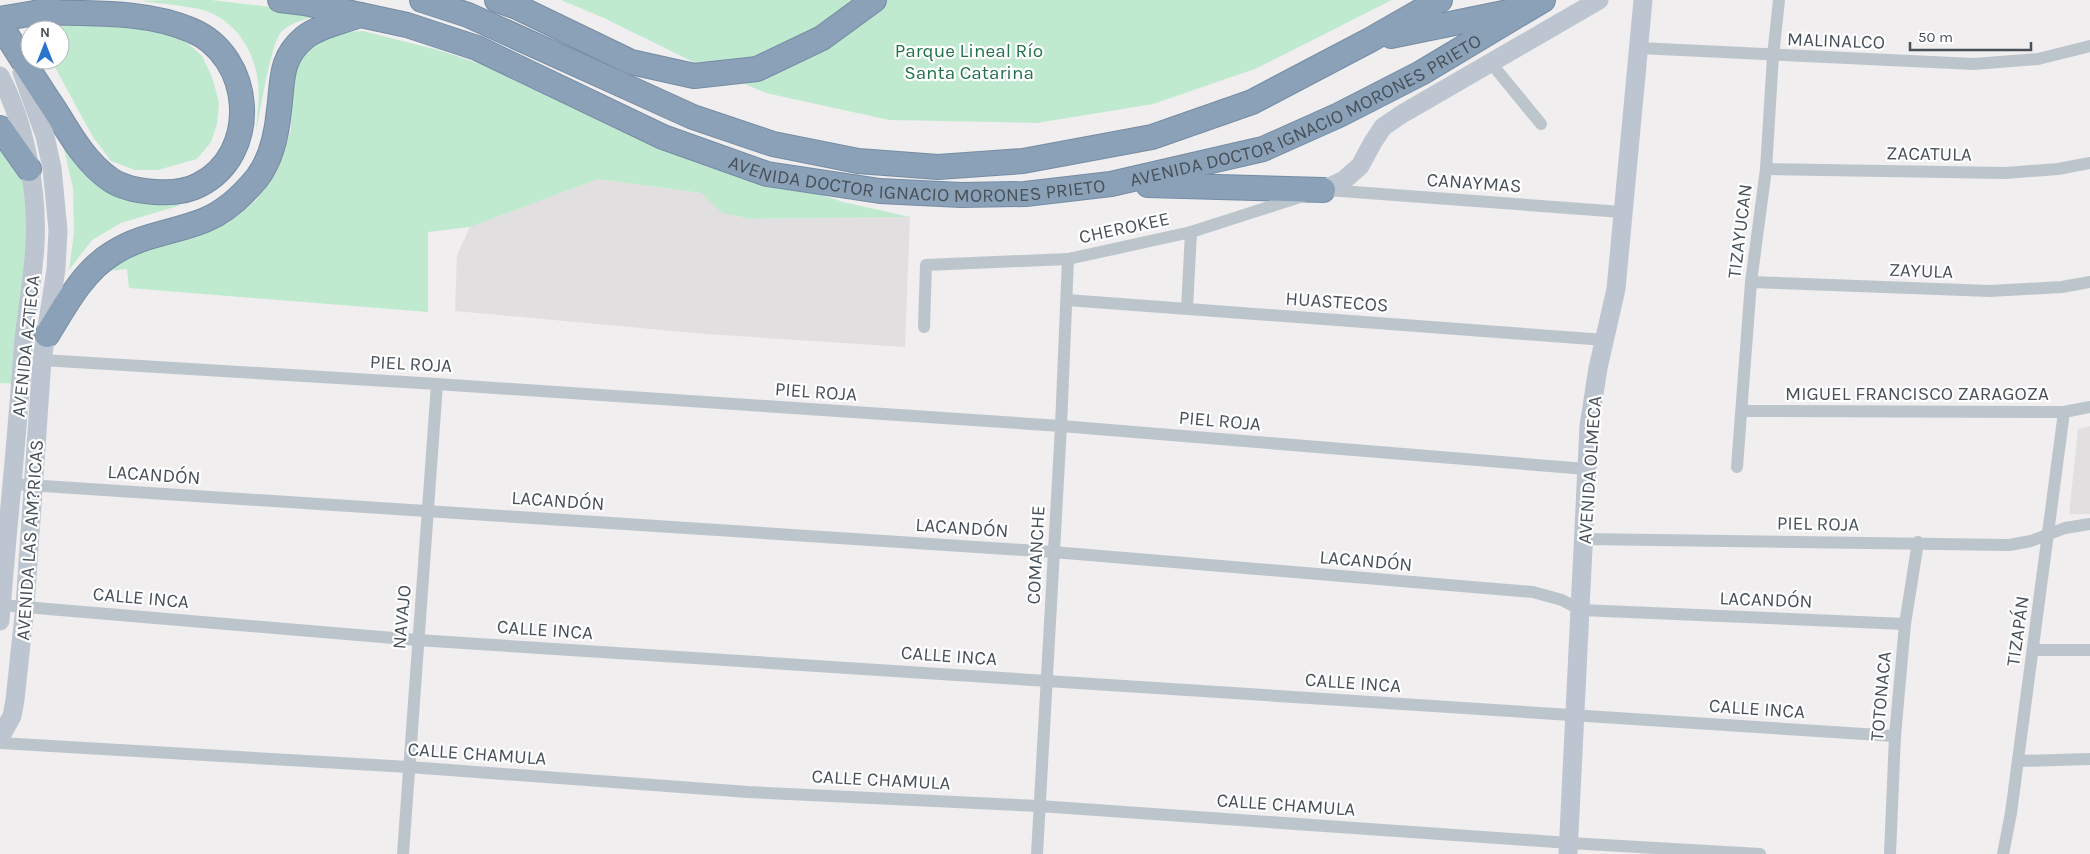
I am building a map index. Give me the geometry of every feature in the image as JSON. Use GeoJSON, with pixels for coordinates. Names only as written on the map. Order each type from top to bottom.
{"type":"FeatureCollection","features":[{"type":"Feature","properties":{"kind":"highway"},"geometry":{"type":"LineString","coordinates":[[38,12],[121,15],[168,22],[193,30],[218,47],[232,66],[241,90],[243,119],[236,145],[221,169],[199,186],[171,193],[142,191],[112,181],[85,157],[2,26],[38,12],[122,0]]}},
{"type":"Feature","properties":{"kind":"highway","name":"AVENIDA DOCTOR IGNACIO MORONES PRIETO"},"geometry":{"type":"LineString","coordinates":[[280,0],[305,3],[407,25],[477,48],[664,138],[767,174],[880,191],[961,195],[1024,194],[1111,184],[1263,148],[1339,115],[1421,73],[1538,3]]}},
{"type":"Feature","properties":{"kind":"highway","name":"AVENIDA DOCTOR IGNACIO MORONES PRIETO"},"geometry":{"type":"LineString","coordinates":[[422,0],[468,15],[693,117],[774,144],[858,161],[938,166],[1023,161],[1152,138],[1252,102],[1370,40],[1440,0]]}},
{"type":"Feature","properties":{"kind":"highway"},"geometry":{"type":"LineString","coordinates":[[497,0],[517,7],[631,62],[694,76],[757,68],[822,38],[874,0]]}},
{"type":"Feature","properties":{"kind":"highway"},"geometry":{"type":"LineString","coordinates":[[1370,40],[1538,3]]}},
{"type":"Feature","properties":{"kind":"highway"},"geometry":{"type":"LineString","coordinates":[[47,335],[77,289],[96,266],[111,254],[136,240],[206,220],[234,202],[258,176],[271,150],[279,110],[280,86],[284,66],[294,48],[305,37],[360,16]]}},
{"type":"Feature","properties":{"kind":"highway"},"geometry":{"type":"LineString","coordinates":[[0,128],[29,169]]}},
{"type":"Feature","properties":{"kind":"highway"},"geometry":{"type":"LineString","coordinates":[[1111,184],[1324,190]]}},
{"type":"Feature","properties":{"kind":"main road","name":"AVENIDA DOCTOR IGNACIO MORONES PRIETO"},"geometry":{"type":"LineString","coordinates":[[1324,190],[1344,180],[1360,166],[1373,142],[1384,127],[1402,114],[1599,0]]}},
{"type":"Feature","properties":{"kind":"main road","name":"AVENIDA OLMECA"},"geometry":{"type":"LineString","coordinates":[[1568,849],[1581,610],[1586,469],[1593,396],[1616,289],[1643,0]]}},
{"type":"Feature","properties":{"kind":"main road","name":"AVENIDA AZTECA"},"geometry":{"type":"LineString","coordinates":[[2,26],[39,118],[52,168],[58,230],[56,269],[47,335]]}},
{"type":"Feature","properties":{"kind":"main road","name":"AVENIDA AZTECA"},"geometry":{"type":"LineString","coordinates":[[0,76],[17,119],[29,169],[34,206],[35,242],[7,464],[13,484],[2,585],[1,613]]}},
{"type":"Feature","properties":{"kind":"main road","name":"AVENIDA LAS AM?RICAS"},"geometry":{"type":"LineString","coordinates":[[6,716],[25,606],[42,360],[47,335]]}},
{"type":"Feature","properties":{"kind":"main road"},"geometry":{"type":"LineString","coordinates":[[0,751],[0,735],[6,716]]}},
{"type":"Feature","properties":{"kind":"street","name":"TIZAYUCAN"},"geometry":{"type":"LineString","coordinates":[[1737,467],[1751,282],[1766,169],[1773,56],[1779,0]]}},
{"type":"Feature","properties":{"kind":"street","name":"MALINALCO"},"geometry":{"type":"LineString","coordinates":[[1639,48],[1773,56],[1982,63],[2038,59],[2090,46]]}},
{"type":"Feature","properties":{"kind":"street"},"geometry":{"type":"LineString","coordinates":[[1491,63],[1541,124]]}},
{"type":"Feature","properties":{"kind":"street","name":"ZACATULA"},"geometry":{"type":"LineString","coordinates":[[1766,169],[2005,173],[2058,169],[2090,162]]}},
{"type":"Feature","properties":{"kind":"street","name":"CANAYMAS"},"geometry":{"type":"LineString","coordinates":[[1324,190],[1622,212]]}},
{"type":"Feature","properties":{"kind":"street","name":"CHEROKEE"},"geometry":{"type":"LineString","coordinates":[[924,327],[926,265],[1068,259],[1191,232],[1324,190]]}},
{"type":"Feature","properties":{"kind":"street"},"geometry":{"type":"LineString","coordinates":[[1186,308],[1191,232]]}},
{"type":"Feature","properties":{"kind":"street","name":"COMANCHE"},"geometry":{"type":"LineString","coordinates":[[1037,854],[1061,426],[1068,259]]}},
{"type":"Feature","properties":{"kind":"street","name":"ZAYULA"},"geometry":{"type":"LineString","coordinates":[[1751,282],[1990,291],[2062,288],[2090,282]]}},
{"type":"Feature","properties":{"kind":"street","name":"HUASTECOS"},"geometry":{"type":"LineString","coordinates":[[1066,300],[1605,340]]}},
{"type":"Feature","properties":{"kind":"street","name":"PIEL ROJA"},"geometry":{"type":"LineString","coordinates":[[42,360],[437,384],[1061,426],[1586,469]]}},
{"type":"Feature","properties":{"kind":"street","name":"NAVAJO"},"geometry":{"type":"LineString","coordinates":[[403,854],[437,384]]}},
{"type":"Feature","properties":{"kind":"street","name":"MIGUEL FRANCISCO ZARAGOZA"},"geometry":{"type":"LineString","coordinates":[[1742,411],[2064,412],[2090,407]]}},
{"type":"Feature","properties":{"kind":"street","name":"TIZAPÁN"},"geometry":{"type":"LineString","coordinates":[[2003,854],[2012,813],[2064,412]]}},
{"type":"Feature","properties":{"kind":"street","name":"LACANDÓN"},"geometry":{"type":"LineString","coordinates":[[13,484],[1053,552],[1533,592],[1555,598],[1581,610],[1905,624]]}},
{"type":"Feature","properties":{"kind":"street","name":"PIEL ROJA"},"geometry":{"type":"LineString","coordinates":[[1584,539],[1918,542],[2009,545],[2032,540],[2065,528],[2090,524]]}},
{"type":"Feature","properties":{"kind":"street","name":"TOTONACA"},"geometry":{"type":"LineString","coordinates":[[1890,854],[1895,736],[1905,624],[1918,542]]}},
{"type":"Feature","properties":{"kind":"street","name":"CALLE INCA"},"geometry":{"type":"LineString","coordinates":[[1,613],[25,606],[417,640],[1895,736]]}},
{"type":"Feature","properties":{"kind":"street"},"geometry":{"type":"LineString","coordinates":[[2034,650],[2090,650]]}},
{"type":"Feature","properties":{"kind":"street","name":"CALLE CHAMULA"},"geometry":{"type":"LineString","coordinates":[[0,743],[409,767],[748,792],[1039,806],[1568,849],[1760,854]]}},
{"type":"Feature","properties":{"kind":"street"},"geometry":{"type":"LineString","coordinates":[[2019,760],[2090,759]]}},
{"type":"Feature","properties":{"kind":"shaded area"},"geometry":{"type":"Polygon","coordinates":[[[598,179],[701,193],[722,213],[750,219],[910,217],[905,347],[706,334],[455,311],[457,255],[470,227],[598,179]]]}},
{"type":"Feature","properties":{"kind":"shaded area"},"geometry":{"type":"Polygon","coordinates":[[[2090,426],[2090,514],[2069,514],[2078,429],[2090,426]]]}},
{"type":"Feature","properties":{"kind":"green space"},"geometry":{"type":"Polygon","coordinates":[[[211,0],[325,13],[291,25],[282,31],[278,37],[270,63],[256,132],[259,101],[258,82],[252,58],[241,37],[225,21],[203,10],[141,1],[211,0]]]}},
{"type":"Feature","properties":{"kind":"green space","name":"Parque Lineal Río Santa Catarina"},"geometry":{"type":"Polygon","coordinates":[[[561,0],[1392,0],[1255,69],[1153,104],[1037,123],[889,120],[766,93],[689,60],[604,18],[561,0]]]}},
{"type":"Feature","properties":{"kind":"green space"},"geometry":{"type":"Polygon","coordinates":[[[70,21],[152,26],[182,38],[202,56],[212,77],[219,102],[217,124],[211,142],[197,159],[158,170],[135,170],[111,161],[93,137],[56,70],[70,70],[70,21]]]}},
{"type":"Feature","properties":{"kind":"green space"},"geometry":{"type":"Polygon","coordinates":[[[363,31],[438,50],[530,80],[698,154],[843,202],[910,217],[750,219],[722,213],[701,193],[598,179],[470,227],[428,232],[428,312],[129,288],[127,269],[108,271],[121,260],[146,247],[168,243],[228,223],[256,200],[277,172],[291,129],[290,90],[295,65],[307,48],[320,38],[340,32],[363,31]]]}},
{"type":"Feature","properties":{"kind":"green space"},"geometry":{"type":"Polygon","coordinates":[[[0,128],[4,133],[34,206],[21,384],[0,383],[0,128]]]}},
{"type":"Feature","properties":{"kind":"green space"},"geometry":{"type":"Polygon","coordinates":[[[62,141],[147,202],[181,205],[121,223],[92,240],[69,270],[74,233],[73,188],[62,141]]]}}]}
